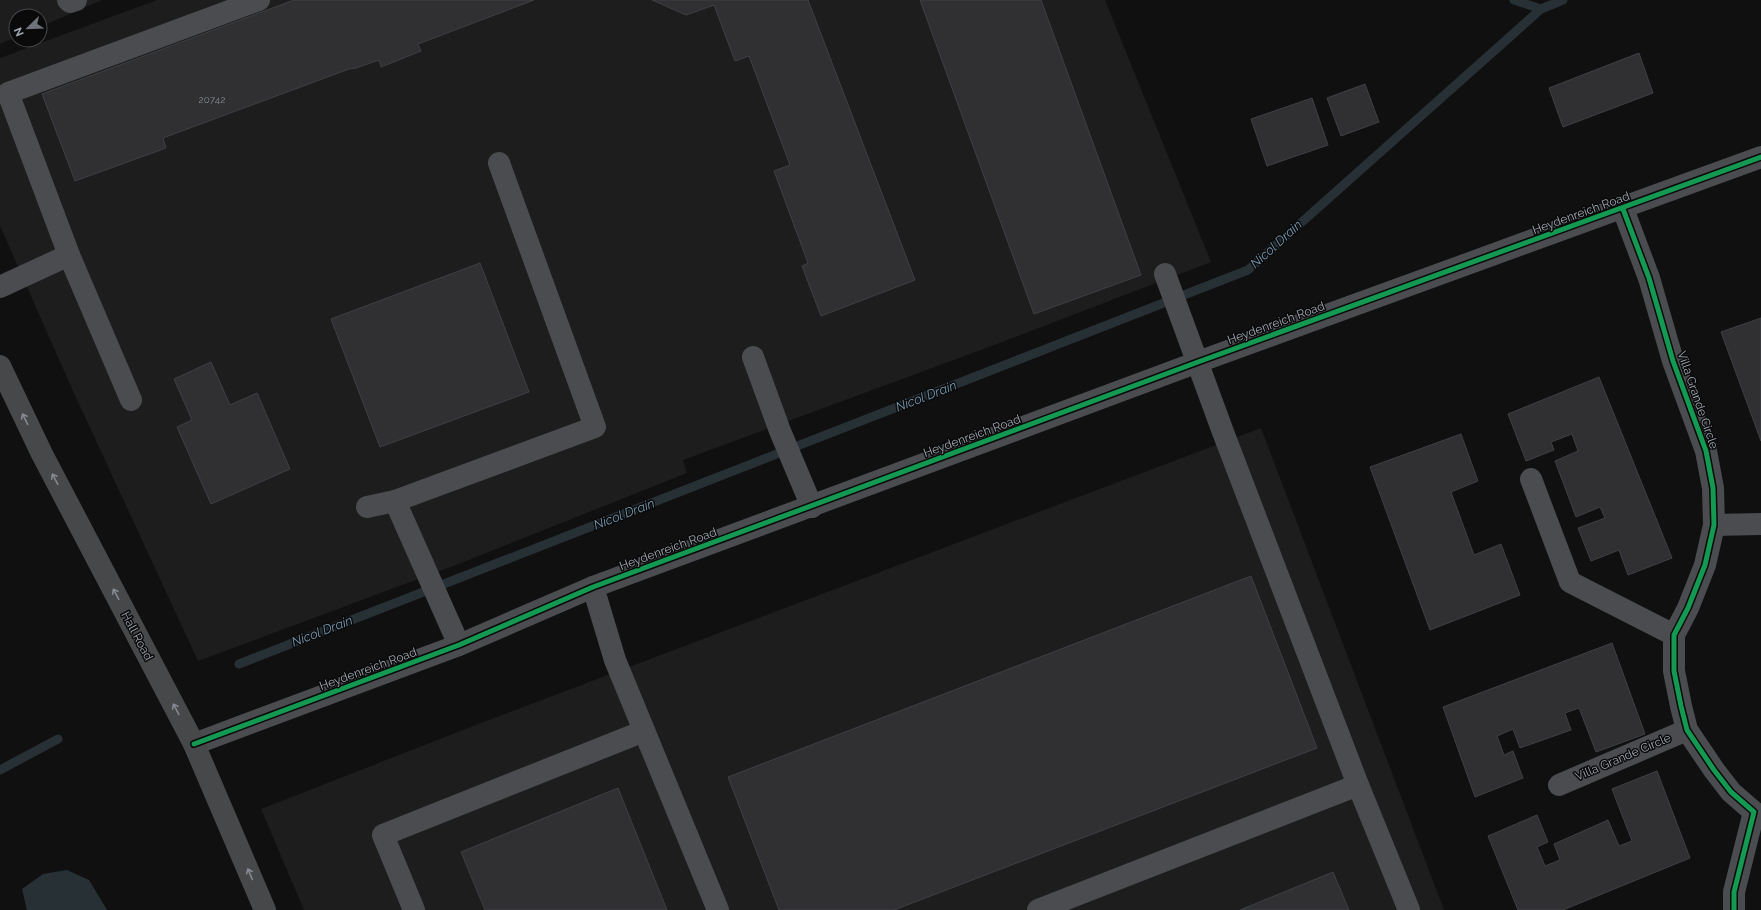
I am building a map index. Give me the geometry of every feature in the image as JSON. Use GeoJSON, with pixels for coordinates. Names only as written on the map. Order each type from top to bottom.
{"type":"FeatureCollection","features":[{"type":"Feature","properties":{"kind":"highway","name":"Hall Road"},"geometry":{"type":"LineString","coordinates":[[0,366],[42,454],[194,744],[265,910]]}},
{"type":"Feature","properties":{"kind":"street"},"geometry":{"type":"LineString","coordinates":[[68,0],[70,2],[76,0]]}},
{"type":"Feature","properties":{"kind":"street"},"geometry":{"type":"LineString","coordinates":[[131,400],[69,255],[8,93],[259,0]]}},
{"type":"Feature","properties":{"kind":"street","name":"Heydenreich Road"},"geometry":{"type":"LineString","coordinates":[[194,744],[460,645],[593,588],[1198,362],[1623,209],[1761,157]]}},
{"type":"Feature","properties":{"kind":"street"},"geometry":{"type":"LineString","coordinates":[[367,507],[396,501],[596,427],[499,163]]}},
{"type":"Feature","properties":{"kind":"street","name":"Villa Grande Circle"},"geometry":{"type":"LineString","coordinates":[[1623,209],[1649,278],[1673,361],[1706,451],[1713,488],[1714,525],[1705,565],[1688,608],[1674,635],[1674,672],[1687,730],[1731,792],[1758,813],[1734,892],[1734,910]]}},
{"type":"Feature","properties":{"kind":"street"},"geometry":{"type":"LineString","coordinates":[[0,286],[69,255]]}},
{"type":"Feature","properties":{"kind":"street"},"geometry":{"type":"LineString","coordinates":[[1165,274],[1358,785],[1409,910]]}},
{"type":"Feature","properties":{"kind":"street"},"geometry":{"type":"LineString","coordinates":[[753,357],[780,431],[812,507]]}},
{"type":"Feature","properties":{"kind":"street"},"geometry":{"type":"LineString","coordinates":[[1531,479],[1570,582],[1674,635]]}},
{"type":"Feature","properties":{"kind":"street"},"geometry":{"type":"LineString","coordinates":[[396,501],[460,645]]}},
{"type":"Feature","properties":{"kind":"street"},"geometry":{"type":"LineString","coordinates":[[1714,525],[1761,524]]}},
{"type":"Feature","properties":{"kind":"street"},"geometry":{"type":"LineString","coordinates":[[593,588],[615,660],[718,910]]}},
{"type":"Feature","properties":{"kind":"street"},"geometry":{"type":"LineString","coordinates":[[414,910],[383,835],[644,730]]}},
{"type":"Feature","properties":{"kind":"street","name":"Villa Grande Circle"},"geometry":{"type":"LineString","coordinates":[[1558,785],[1687,730]]}},
{"type":"Feature","properties":{"kind":"street"},"geometry":{"type":"LineString","coordinates":[[1038,910],[1358,785]]}},
{"type":"Feature","properties":{"kind":"shaded area"},"geometry":{"type":"Polygon","coordinates":[[[0,0],[102,0],[48,24],[48,8],[8,8],[8,40],[0,44],[0,0]]]}},
{"type":"Feature","properties":{"kind":"shaded area"},"geometry":{"type":"Polygon","coordinates":[[[157,0],[1105,0],[1211,262],[989,347],[683,460],[687,473],[456,565],[198,661],[73,391],[0,226],[0,58],[27,48],[48,48],[48,40],[157,0]]]}},
{"type":"Feature","properties":{"kind":"shaded area"},"geometry":{"type":"Polygon","coordinates":[[[1261,428],[1444,910],[304,910],[261,809],[486,721],[1261,428]]]}},
{"type":"Feature","properties":{"kind":"shaded area"},"geometry":{"type":"Polygon","coordinates":[[[67,870],[89,880],[107,910],[27,910],[22,889],[43,874],[67,870]]]}},
{"type":"Feature","properties":{"kind":"building"},"geometry":{"type":"Polygon","coordinates":[[[294,0],[534,0],[418,44],[421,51],[381,67],[379,60],[349,69],[163,138],[166,148],[75,181],[42,94],[294,0]]]}},
{"type":"Feature","properties":{"kind":"building"},"geometry":{"type":"Polygon","coordinates":[[[652,0],[808,0],[915,280],[821,316],[802,266],[808,263],[774,171],[790,165],[749,56],[735,61],[714,5],[686,15],[652,0]]]}},
{"type":"Feature","properties":{"kind":"building"},"geometry":{"type":"Polygon","coordinates":[[[920,0],[1041,0],[1141,275],[1034,314],[920,0]]]}},
{"type":"Feature","properties":{"kind":"building"},"geometry":{"type":"Polygon","coordinates":[[[1639,53],[1653,93],[1563,127],[1549,88],[1639,53]]]}},
{"type":"Feature","properties":{"kind":"building"},"geometry":{"type":"Polygon","coordinates":[[[1365,84],[1379,122],[1341,136],[1327,98],[1365,84]]]}},
{"type":"Feature","properties":{"kind":"building"},"geometry":{"type":"Polygon","coordinates":[[[1312,98],[1328,145],[1267,166],[1251,119],[1312,98]]]}},
{"type":"Feature","properties":{"kind":"building"},"geometry":{"type":"Polygon","coordinates":[[[480,263],[529,392],[380,447],[331,319],[480,263]]]}},
{"type":"Feature","properties":{"kind":"building"},"geometry":{"type":"Polygon","coordinates":[[[1761,318],[1761,441],[1721,332],[1761,318]]]}},
{"type":"Feature","properties":{"kind":"building"},"geometry":{"type":"Polygon","coordinates":[[[211,362],[230,405],[257,393],[290,469],[211,504],[177,427],[192,420],[174,379],[211,362]]]}},
{"type":"Feature","properties":{"kind":"building"},"geometry":{"type":"Polygon","coordinates":[[[1599,377],[1672,558],[1628,575],[1619,550],[1591,561],[1578,528],[1605,518],[1600,507],[1576,517],[1555,461],[1578,451],[1572,434],[1551,442],[1554,450],[1526,461],[1508,414],[1599,377]]]}},
{"type":"Feature","properties":{"kind":"building"},"geometry":{"type":"Polygon","coordinates":[[[1461,434],[1478,481],[1451,492],[1474,555],[1501,544],[1520,595],[1430,630],[1370,467],[1461,434]]]}},
{"type":"Feature","properties":{"kind":"building"},"geometry":{"type":"Polygon","coordinates":[[[1251,576],[1317,748],[894,910],[779,910],[728,777],[1251,576]]]}},
{"type":"Feature","properties":{"kind":"building"},"geometry":{"type":"Polygon","coordinates":[[[1612,643],[1645,734],[1596,752],[1579,708],[1565,713],[1571,730],[1520,748],[1513,729],[1497,736],[1504,755],[1513,751],[1523,778],[1475,797],[1443,707],[1612,643]]]}},
{"type":"Feature","properties":{"kind":"building"},"geometry":{"type":"Polygon","coordinates":[[[1657,771],[1690,858],[1563,910],[1518,910],[1488,836],[1537,815],[1548,842],[1537,847],[1545,866],[1560,860],[1554,844],[1608,820],[1619,846],[1632,841],[1612,789],[1657,771]]]}},
{"type":"Feature","properties":{"kind":"building"},"geometry":{"type":"Polygon","coordinates":[[[618,788],[667,910],[485,910],[461,852],[618,788]]]}},
{"type":"Feature","properties":{"kind":"building"},"geometry":{"type":"Polygon","coordinates":[[[1333,872],[1349,910],[1240,910],[1333,872]]]}},
{"type":"Feature","properties":{"kind":"waterway"},"geometry":{"type":"LineString","coordinates":[[1514,0],[1541,9]]}},
{"type":"Feature","properties":{"kind":"waterway","name":"Nicol Drain"},"geometry":{"type":"LineString","coordinates":[[239,664],[1248,270],[1541,9],[1563,0]]}},
{"type":"Feature","properties":{"kind":"waterway","name":"Nicol Drain"},"geometry":{"type":"LineString","coordinates":[[0,770],[58,739]]}},
{"type":"Feature","properties":{"kind":"cycle path"},"geometry":{"type":"LineString","coordinates":[[194,744],[459,645],[593,587],[1198,362],[1761,157]]}},
{"type":"Feature","properties":{"kind":"cycle path"},"geometry":{"type":"LineString","coordinates":[[1623,209],[1649,278],[1673,361],[1706,451],[1713,488],[1714,525],[1705,565],[1688,608],[1674,635],[1674,671],[1687,730],[1731,792],[1754,812],[1734,892],[1734,910]]}}]}
